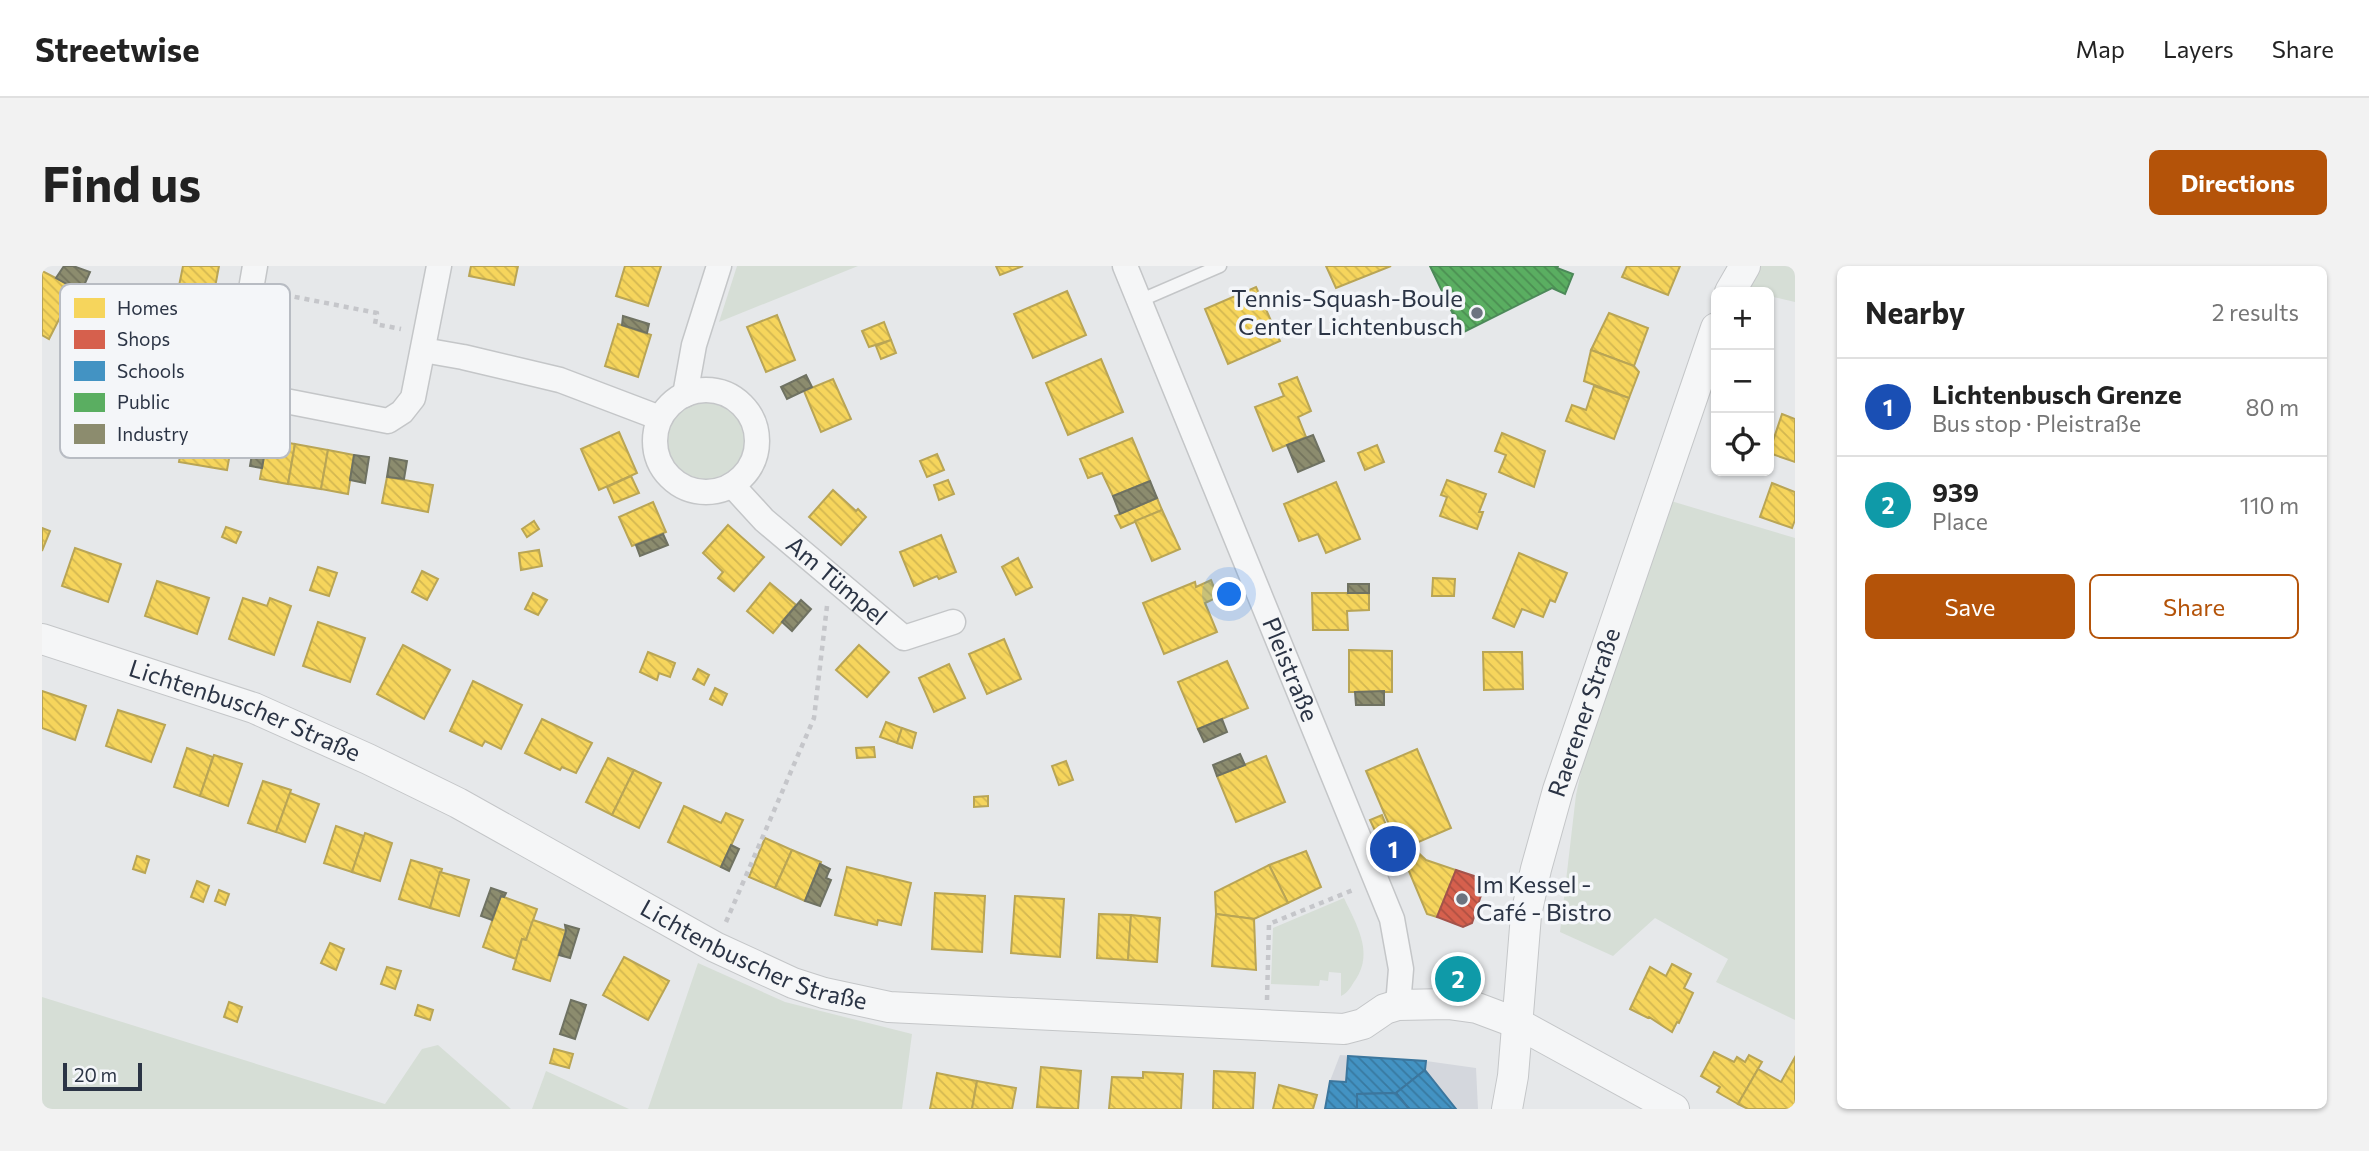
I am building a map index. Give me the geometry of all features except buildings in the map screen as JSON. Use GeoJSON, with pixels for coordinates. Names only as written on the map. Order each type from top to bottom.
{"type":"FeatureCollection","features":[{"type":"Feature","properties":{"kind":"street"},"geometry":{"type":"LineString","coordinates":[[290,402],[388,421],[402,412],[413,398],[439,266]]}},
{"type":"Feature","properties":{"kind":"street"},"geometry":{"type":"LineString","coordinates":[[685,395],[694,345],[719,266]]}},
{"type":"Feature","properties":{"kind":"street","name":"Pleistraße"},"geometry":{"type":"LineString","coordinates":[[1125,266],[1392,919],[1401,969],[1398,1004]]}},
{"type":"Feature","properties":{"kind":"street"},"geometry":{"type":"LineString","coordinates":[[1733,287],[1745,266]]}},
{"type":"Feature","properties":{"kind":"street"},"geometry":{"type":"LineString","coordinates":[[425,342],[463,357],[560,380],[660,418]]}},
{"type":"Feature","properties":{"kind":"street","name":"Raerener Straße"},"geometry":{"type":"LineString","coordinates":[[1507,1109],[1513,1076],[1526,915],[1558,790],[1711,343]]}},
{"type":"Feature","properties":{"kind":"street"},"geometry":{"type":"LineString","coordinates":[[702,390],[719,392],[734,399],[746,410],[754,426],[757,442],[754,459],[745,474],[732,485],[717,491],[700,492],[684,488],[660,465],[655,449],[660,418],[671,404],[685,395],[702,390]]}},
{"type":"Feature","properties":{"kind":"street","name":"Am Tümpel"},"geometry":{"type":"LineString","coordinates":[[732,485],[764,520],[904,638],[953,622]]}},
{"type":"Feature","properties":{"kind":"street","name":"Lichtenbuscher Straße"},"geometry":{"type":"LineString","coordinates":[[42,639],[254,708],[368,759],[458,803],[716,947],[793,983],[824,993],[889,1007],[1344,1029],[1363,1024],[1385,1009],[1398,1004],[1448,1004],[1477,1008],[1517,1023],[1674,1109]]}},
{"type":"Feature","properties":{"kind":"lane"},"geometry":{"type":"LineString","coordinates":[[1139,301],[1220,266]]}},
{"type":"Feature","properties":{"kind":"path"},"geometry":{"type":"LineString","coordinates":[[253,277],[277,284]]}},
{"type":"Feature","properties":{"kind":"path"},"geometry":{"type":"LineString","coordinates":[[290,288],[377,313],[375,324],[425,342]]}},
{"type":"Feature","properties":{"kind":"path"},"geometry":{"type":"LineString","coordinates":[[716,947],[814,718],[831,578]]}},
{"type":"Feature","properties":{"kind":"path"},"geometry":{"type":"LineString","coordinates":[[1267,984],[1269,924],[1377,880]]}},
{"type":"Feature","properties":{"kind":"shaded area"},"geometry":{"type":"Polygon","coordinates":[[[737,266],[858,266],[719,322],[737,266]]]}},
{"type":"Feature","properties":{"kind":"shaded area"},"geometry":{"type":"Polygon","coordinates":[[[1761,266],[1795,266],[1795,302],[1774,297],[1774,287],[1749,287],[1761,266]]]}},
{"type":"Feature","properties":{"kind":"shaded area"},"geometry":{"type":"Polygon","coordinates":[[[706,403],[720,406],[733,414],[741,427],[744,441],[741,455],[733,468],[720,476],[706,479],[692,476],[679,468],[671,455],[668,441],[671,427],[679,414],[692,406],[706,403]]]}},
{"type":"Feature","properties":{"kind":"shaded area"},"geometry":{"type":"Polygon","coordinates":[[[1671,501],[1795,538],[1795,1020],[1716,982],[1728,959],[1655,918],[1613,956],[1560,932],[1576,795],[1592,721],[1671,501]]]}},
{"type":"Feature","properties":{"kind":"shaded area"},"geometry":{"type":"Polygon","coordinates":[[[1344,898],[1358,928],[1363,948],[1361,969],[1348,991],[1341,996],[1341,973],[1329,972],[1328,981],[1320,980],[1319,986],[1271,984],[1273,928],[1344,898]]]}},
{"type":"Feature","properties":{"kind":"shaded area"},"geometry":{"type":"Polygon","coordinates":[[[698,963],[785,1002],[912,1034],[902,1109],[648,1109],[698,963]]]}},
{"type":"Feature","properties":{"kind":"shaded area"},"geometry":{"type":"Polygon","coordinates":[[[42,997],[385,1104],[422,1049],[438,1045],[511,1109],[42,1109],[42,997]]]}},
{"type":"Feature","properties":{"kind":"shaded area"},"geometry":{"type":"Polygon","coordinates":[[[1340,1055],[1426,1061],[1476,1068],[1478,1109],[1325,1109],[1330,1081],[1340,1055]]]}},
{"type":"Feature","properties":{"kind":"shaded area"},"geometry":{"type":"Polygon","coordinates":[[[546,1071],[629,1109],[532,1109],[546,1071]]]}},
{"type":"Feature","properties":{"kind":"place","name":"Tennis-Squash-Boule Center Lichtenbusch"},"geometry":{"type":"Point","coordinates":[1477,313]}},
{"type":"Feature","properties":{"kind":"place","name":"Lichtenbusch Grenze"},"geometry":{"type":"Point","coordinates":[1393,849]}},
{"type":"Feature","properties":{"kind":"place","name":"Im Kessel - Café - Bistro"},"geometry":{"type":"Point","coordinates":[1462,899]}},
{"type":"Feature","properties":{"kind":"place","name":"939"},"geometry":{"type":"Point","coordinates":[1458,979]}}]}
